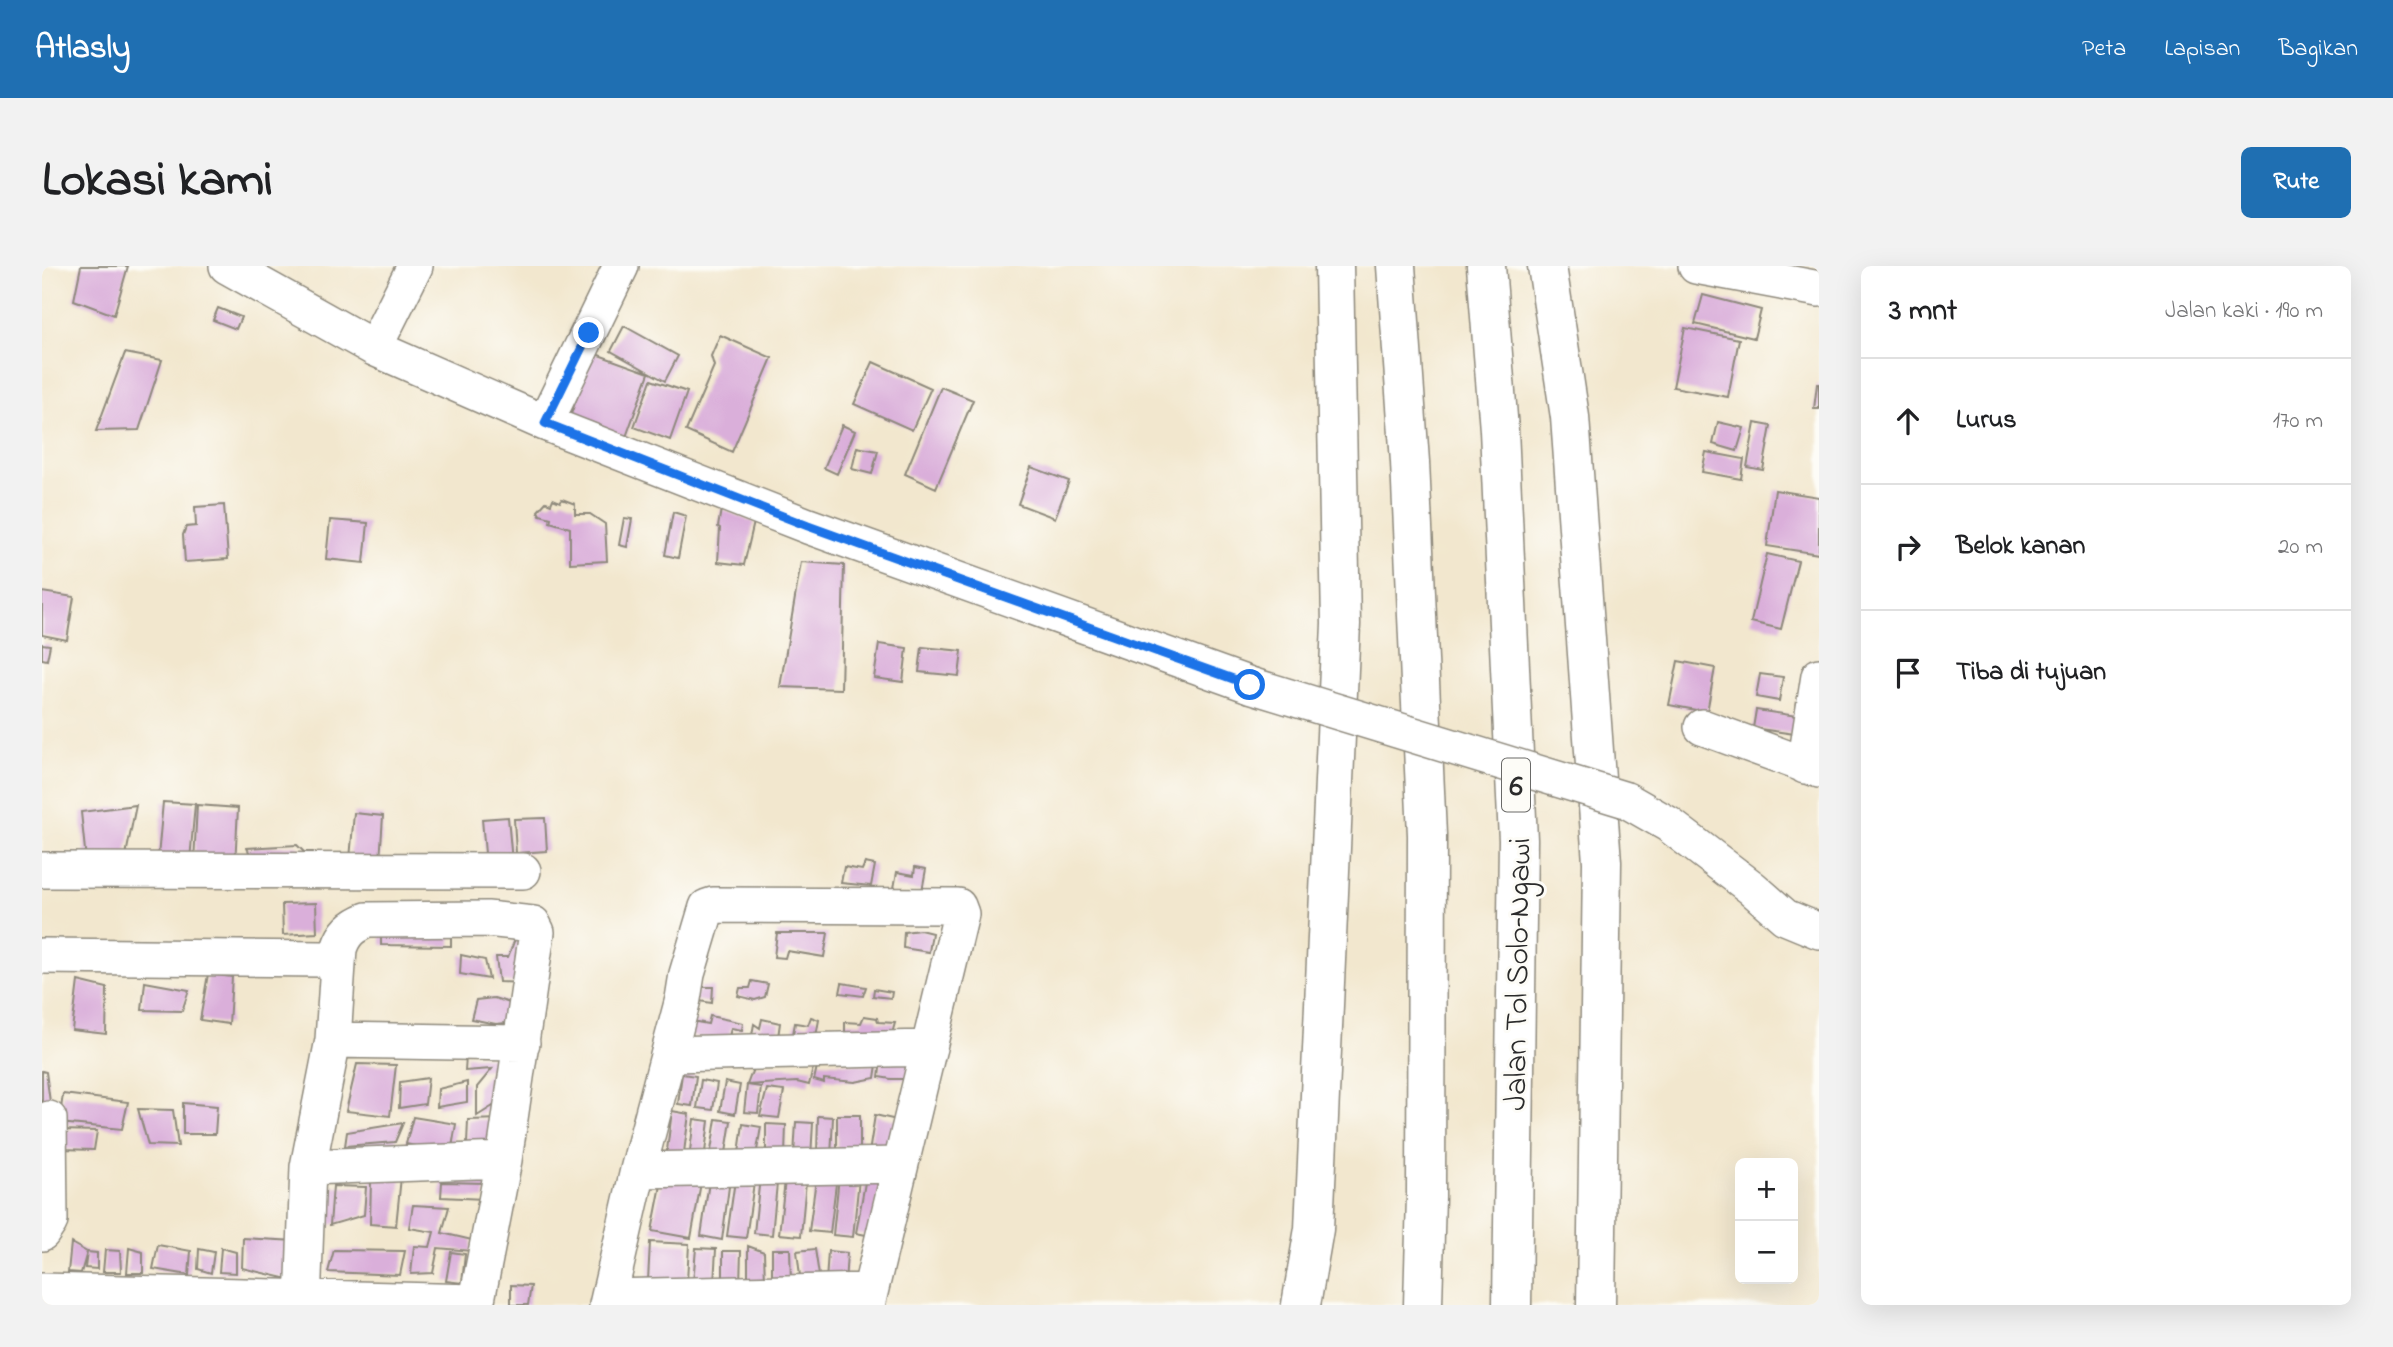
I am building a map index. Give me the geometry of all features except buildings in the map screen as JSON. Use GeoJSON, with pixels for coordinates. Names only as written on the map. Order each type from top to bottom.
{"type":"FeatureCollection","features":[{"type":"Feature","properties":{"kind":"highway"},"geometry":{"type":"LineString","coordinates":[[1301,1305],[1314,1229],[1340,624],[1334,266]]}},
{"type":"Feature","properties":{"kind":"highway"},"geometry":{"type":"LineString","coordinates":[[1396,266],[1410,462],[1427,835],[1423,1305]]}},
{"type":"Feature","properties":{"kind":"highway","name":"Jalan Tol Solo–Ngawi"},"geometry":{"type":"LineString","coordinates":[[1486,266],[1499,430],[1518,840],[1512,1305]]}},
{"type":"Feature","properties":{"kind":"highway"},"geometry":{"type":"LineString","coordinates":[[1547,266],[1570,417],[1602,862],[1596,1305]]}},
{"type":"Feature","properties":{"kind":"street"},"geometry":{"type":"LineString","coordinates":[[228,266],[374,348],[545,423],[808,526],[1250,685],[1626,800],[1668,824],[1786,917],[1819,931]]}},
{"type":"Feature","properties":{"kind":"street"},"geometry":{"type":"LineString","coordinates":[[374,348],[415,266]]}},
{"type":"Feature","properties":{"kind":"street"},"geometry":{"type":"LineString","coordinates":[[545,423],[621,266]]}},
{"type":"Feature","properties":{"kind":"street"},"geometry":{"type":"LineString","coordinates":[[1696,266],[1819,289]]}},
{"type":"Feature","properties":{"kind":"street"},"geometry":{"type":"LineString","coordinates":[[1702,727],[1812,768],[1819,676]]}},
{"type":"Feature","properties":{"kind":"street"},"geometry":{"type":"LineString","coordinates":[[42,870],[523,871]]}},
{"type":"Feature","properties":{"kind":"street"},"geometry":{"type":"LineString","coordinates":[[707,906],[958,906],[961,914],[868,1298],[608,1301],[638,1170],[669,1054],[687,974],[707,906]]}},
{"type":"Feature","properties":{"kind":"street"},"geometry":{"type":"LineString","coordinates":[[42,1291],[303,1301],[476,1304],[504,1160],[536,926],[487,919],[367,920],[343,936],[339,948],[333,1040],[308,1167],[303,1301]]}},
{"type":"Feature","properties":{"kind":"street"},"geometry":{"type":"LineString","coordinates":[[42,956],[323,959]]}},
{"type":"Feature","properties":{"kind":"street"},"geometry":{"type":"LineString","coordinates":[[333,1040],[522,1043]]}},
{"type":"Feature","properties":{"kind":"street"},"geometry":{"type":"LineString","coordinates":[[669,1054],[929,1048]]}},
{"type":"Feature","properties":{"kind":"street"},"geometry":{"type":"LineString","coordinates":[[42,1233],[50,1221],[49,1119]]}},
{"type":"Feature","properties":{"kind":"street"},"geometry":{"type":"LineString","coordinates":[[308,1167],[504,1160]]}},
{"type":"Feature","properties":{"kind":"street"},"geometry":{"type":"LineString","coordinates":[[638,1170],[899,1165]]}},
{"type":"Feature","properties":{"kind":"route"},"geometry":{"type":"LineString","coordinates":[[589,333],[545,423],[808,526],[1250,685]]}}]}
